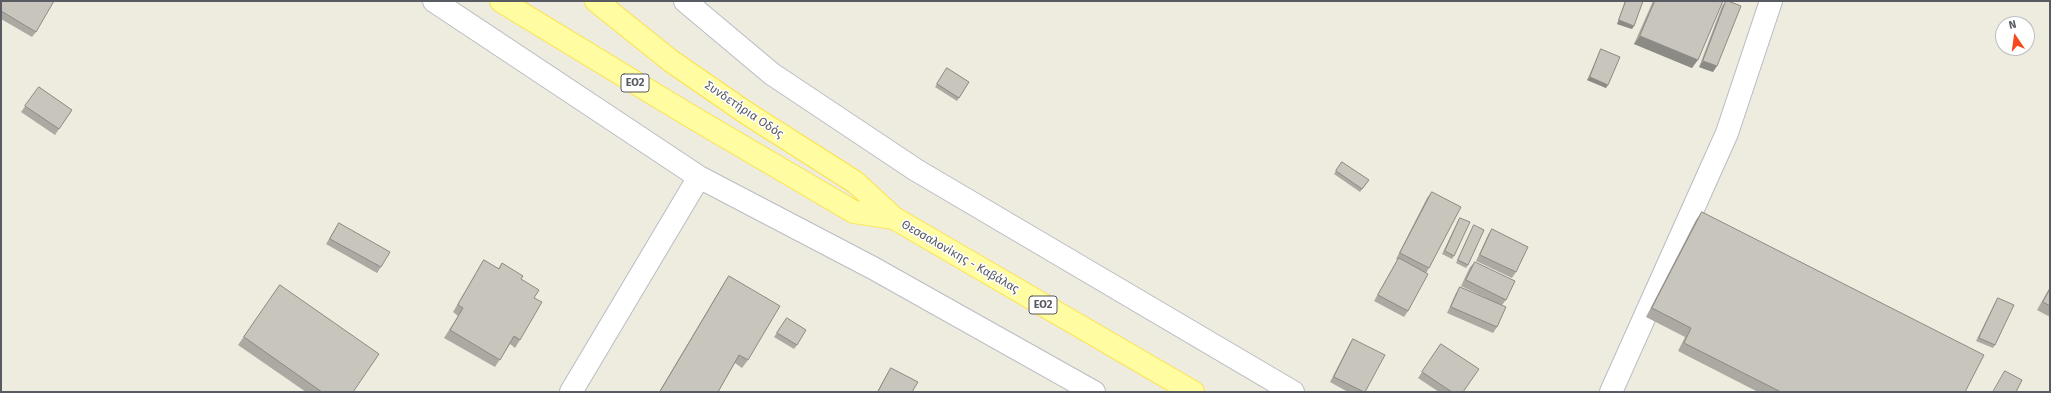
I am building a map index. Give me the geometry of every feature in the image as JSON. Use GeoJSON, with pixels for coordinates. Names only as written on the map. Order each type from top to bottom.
{"type":"FeatureCollection","features":[{"type":"Feature","properties":{"kind":"main road","name":"ΕΟ2"},"geometry":{"type":"LineString","coordinates":[[501,1],[680,110],[854,212],[894,218]]}},
{"type":"Feature","properties":{"kind":"main road","name":"Συνδετήρια Οδός"},"geometry":{"type":"LineString","coordinates":[[596,1],[671,61],[748,114],[855,182],[894,218]]}},
{"type":"Feature","properties":{"kind":"main road","name":"Θεσσαλονίκης - Καβάλας"},"geometry":{"type":"LineString","coordinates":[[894,218],[1193,392]]}},
{"type":"Feature","properties":{"kind":"street"},"geometry":{"type":"LineString","coordinates":[[434,1],[699,177],[873,268],[1094,392]]}},
{"type":"Feature","properties":{"kind":"street"},"geometry":{"type":"LineString","coordinates":[[685,1],[772,74],[916,170],[1293,392]]}},
{"type":"Feature","properties":{"kind":"street"},"geometry":{"type":"LineString","coordinates":[[1611,392],[1727,133],[1771,1]]}},
{"type":"Feature","properties":{"kind":"street"},"geometry":{"type":"LineString","coordinates":[[571,392],[699,177]]}},
{"type":"Feature","properties":{"kind":"building"},"geometry":{"type":"Polygon","coordinates":[[[1,1],[54,1],[36,32],[1,11],[1,1]]]}},
{"type":"Feature","properties":{"kind":"building"},"geometry":{"type":"Polygon","coordinates":[[[1626,1],[1643,1],[1634,26],[1619,20],[1626,1]]]}},
{"type":"Feature","properties":{"kind":"building"},"geometry":{"type":"Polygon","coordinates":[[[1655,1],[1723,1],[1698,60],[1640,36],[1655,1]]]}},
{"type":"Feature","properties":{"kind":"building"},"geometry":{"type":"Polygon","coordinates":[[[1726,1],[1741,6],[1717,66],[1703,61],[1726,1]]]}},
{"type":"Feature","properties":{"kind":"building"},"geometry":{"type":"Polygon","coordinates":[[[1601,49],[1620,57],[1608,85],[1590,77],[1601,49]]]}},
{"type":"Feature","properties":{"kind":"building"},"geometry":{"type":"Polygon","coordinates":[[[947,68],[969,82],[959,98],[937,84],[947,68]]]}},
{"type":"Feature","properties":{"kind":"building"},"geometry":{"type":"Polygon","coordinates":[[[39,87],[72,110],[59,129],[25,106],[39,87]]]}},
{"type":"Feature","properties":{"kind":"building"},"geometry":{"type":"Polygon","coordinates":[[[1342,162],[1369,180],[1362,189],[1336,171],[1342,162]]]}},
{"type":"Feature","properties":{"kind":"building"},"geometry":{"type":"Polygon","coordinates":[[[1432,192],[1461,207],[1429,268],[1400,253],[1432,192]]]}},
{"type":"Feature","properties":{"kind":"building"},"geometry":{"type":"Polygon","coordinates":[[[1702,212],[1984,355],[1965,392],[1781,392],[1684,343],[1691,328],[1652,308],[1702,212]]]}},
{"type":"Feature","properties":{"kind":"building"},"geometry":{"type":"Polygon","coordinates":[[[1460,218],[1470,222],[1454,256],[1445,251],[1460,218]]]}},
{"type":"Feature","properties":{"kind":"building"},"geometry":{"type":"Polygon","coordinates":[[[339,223],[390,252],[381,267],[330,239],[339,223]]]}},
{"type":"Feature","properties":{"kind":"building"},"geometry":{"type":"Polygon","coordinates":[[[1474,225],[1484,230],[1468,265],[1458,260],[1474,225]]]}},
{"type":"Feature","properties":{"kind":"building"},"geometry":{"type":"Polygon","coordinates":[[[1492,229],[1528,247],[1516,272],[1480,255],[1492,229]]]}},
{"type":"Feature","properties":{"kind":"building"},"geometry":{"type":"Polygon","coordinates":[[[1399,258],[1428,274],[1408,311],[1378,295],[1399,258]]]}},
{"type":"Feature","properties":{"kind":"building"},"geometry":{"type":"Polygon","coordinates":[[[484,260],[499,269],[502,263],[523,276],[521,279],[539,290],[534,298],[542,302],[520,340],[514,336],[500,360],[450,330],[463,308],[458,305],[484,260]]]}},
{"type":"Feature","properties":{"kind":"building"},"geometry":{"type":"Polygon","coordinates":[[[1475,262],[1515,281],[1506,300],[1466,280],[1475,262]]]}},
{"type":"Feature","properties":{"kind":"building"},"geometry":{"type":"Polygon","coordinates":[[[729,276],[780,306],[748,360],[739,355],[718,392],[660,392],[729,276]]]}},
{"type":"Feature","properties":{"kind":"building"},"geometry":{"type":"Polygon","coordinates":[[[280,285],[379,354],[353,392],[322,392],[244,337],[280,285]]]}},
{"type":"Feature","properties":{"kind":"building"},"geometry":{"type":"Polygon","coordinates":[[[1460,287],[1506,307],[1497,327],[1451,307],[1460,287]]]}},
{"type":"Feature","properties":{"kind":"building"},"geometry":{"type":"Polygon","coordinates":[[[2050,289],[2050,306],[2043,302],[2050,289]]]}},
{"type":"Feature","properties":{"kind":"building"},"geometry":{"type":"Polygon","coordinates":[[[1998,298],[2014,305],[1995,345],[1979,338],[1998,298]]]}},
{"type":"Feature","properties":{"kind":"building"},"geometry":{"type":"Polygon","coordinates":[[[787,318],[806,330],[797,345],[777,333],[787,318]]]}},
{"type":"Feature","properties":{"kind":"building"},"geometry":{"type":"Polygon","coordinates":[[[1353,339],[1385,355],[1365,392],[1334,377],[1353,339]]]}},
{"type":"Feature","properties":{"kind":"building"},"geometry":{"type":"Polygon","coordinates":[[[1441,344],[1479,369],[1463,392],[1452,392],[1422,372],[1441,344]]]}},
{"type":"Feature","properties":{"kind":"building"},"geometry":{"type":"Polygon","coordinates":[[[891,368],[918,382],[912,392],[878,392],[891,368]]]}},
{"type":"Feature","properties":{"kind":"building"},"geometry":{"type":"Polygon","coordinates":[[[2005,371],[2022,380],[2016,392],[1993,392],[2005,371]]]}}]}
